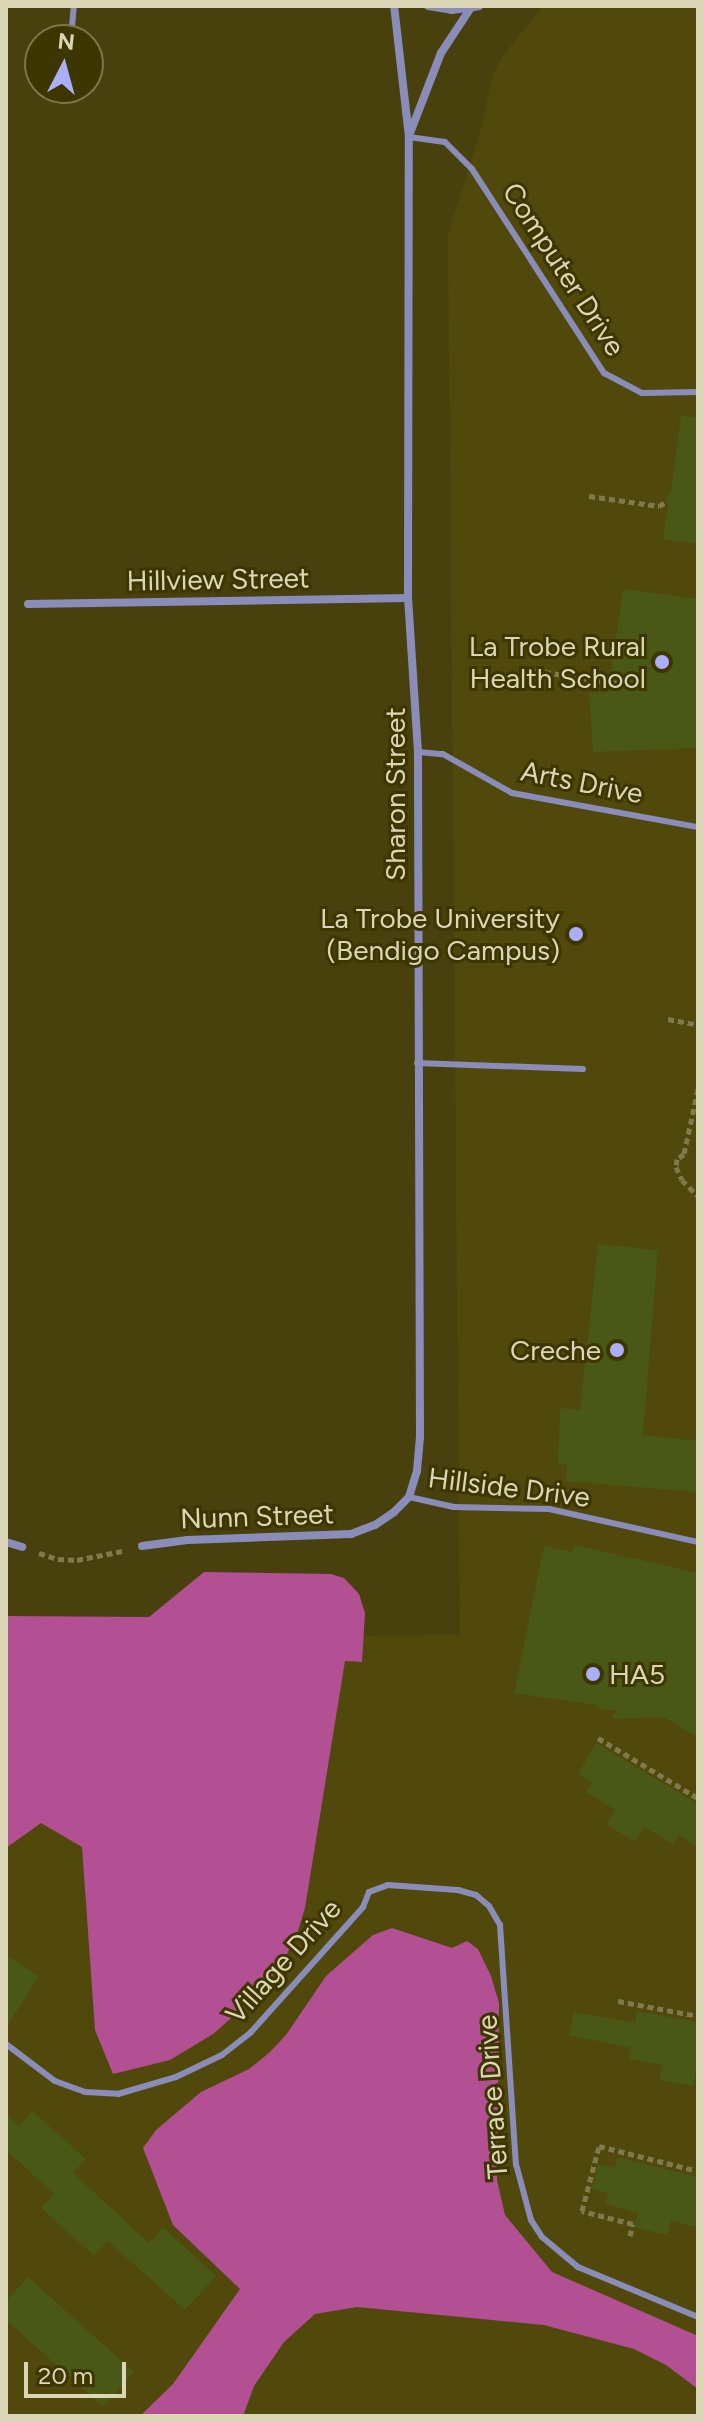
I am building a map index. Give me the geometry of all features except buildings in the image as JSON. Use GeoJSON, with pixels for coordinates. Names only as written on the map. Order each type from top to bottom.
{"type":"FeatureCollection","features":[{"type":"Feature","properties":{"kind":"street","name":"Sharon Street"},"geometry":{"type":"LineString","coordinates":[[394,6],[409,137],[406,262],[408,598],[418,752],[420,1437],[409,1497]]}},
{"type":"Feature","properties":{"kind":"street"},"geometry":{"type":"LineString","coordinates":[[428,6],[474,8]]}},
{"type":"Feature","properties":{"kind":"street","name":"Sharon Street"},"geometry":{"type":"LineString","coordinates":[[409,137],[441,53],[474,8]]}},
{"type":"Feature","properties":{"kind":"street","name":"Hillview Street"},"geometry":{"type":"LineString","coordinates":[[28,604],[408,598]]}},
{"type":"Feature","properties":{"kind":"street","name":"Nunn Street"},"geometry":{"type":"LineString","coordinates":[[142,1546],[188,1540],[351,1534],[375,1525],[409,1497]]}},
{"type":"Feature","properties":{"kind":"street"},"geometry":{"type":"LineString","coordinates":[[6,1542],[22,1547]]}},
{"type":"Feature","properties":{"kind":"lane","name":"Computer Drive"},"geometry":{"type":"LineString","coordinates":[[409,137],[445,142],[472,169],[604,373],[642,393],[698,392]]}},
{"type":"Feature","properties":{"kind":"lane","name":"Arts Drive"},"geometry":{"type":"LineString","coordinates":[[418,752],[443,754],[512,793],[698,827]]}},
{"type":"Feature","properties":{"kind":"lane"},"geometry":{"type":"LineString","coordinates":[[417,1063],[583,1069]]}},
{"type":"Feature","properties":{"kind":"lane","name":"Hillside Drive"},"geometry":{"type":"LineString","coordinates":[[409,1497],[454,1507],[549,1509],[698,1542]]}},
{"type":"Feature","properties":{"kind":"lane","name":"Terrace Drive"},"geometry":{"type":"LineString","coordinates":[[369,1892],[388,1885],[458,1890],[476,1895],[489,1906],[500,1925],[516,2164],[531,2220],[542,2237],[578,2267],[698,2317]]}},
{"type":"Feature","properties":{"kind":"lane","name":"Village Drive"},"geometry":{"type":"LineString","coordinates":[[6,2044],[55,2081],[85,2092],[118,2094],[192,2071],[230,2050],[259,2024],[363,1907],[369,1892]]}},
{"type":"Feature","properties":{"kind":"path"},"geometry":{"type":"LineString","coordinates":[[589,496],[659,506],[666,502]]}},
{"type":"Feature","properties":{"kind":"path"},"geometry":{"type":"LineString","coordinates":[[525,669],[623,684]]}},
{"type":"Feature","properties":{"kind":"path"},"geometry":{"type":"LineString","coordinates":[[668,1019],[698,1025]]}},
{"type":"Feature","properties":{"kind":"path"},"geometry":{"type":"LineString","coordinates":[[698,1089],[684,1154],[677,1159],[676,1167],[682,1180],[698,1196]]}},
{"type":"Feature","properties":{"kind":"path"},"geometry":{"type":"LineString","coordinates":[[22,1547],[58,1559],[77,1560],[142,1546]]}},
{"type":"Feature","properties":{"kind":"path"},"geometry":{"type":"LineString","coordinates":[[598,1738],[698,1798]]}},
{"type":"Feature","properties":{"kind":"path"},"geometry":{"type":"LineString","coordinates":[[618,2001],[698,2016]]}},
{"type":"Feature","properties":{"kind":"path"},"geometry":{"type":"LineString","coordinates":[[630,2236],[633,2224],[582,2211],[599,2146],[698,2171]]}},
{"type":"Feature","properties":{"kind":"shaded area","name":"La Trobe University (Bendigo Campus)"},"geometry":{"type":"Polygon","coordinates":[[[543,6],[698,6],[698,2416],[6,2416],[6,1637],[460,1635],[448,234],[479,136],[493,74],[503,56],[543,6]]]}},
{"type":"Feature","properties":{"kind":"shaded area"},"geometry":{"type":"Polygon","coordinates":[[[204,1572],[331,1574],[344,1578],[359,1594],[365,1613],[362,1662],[345,1661],[305,1908],[297,1934],[282,1964],[253,1999],[213,2034],[170,2060],[113,2074],[95,2030],[82,1847],[41,1823],[6,1848],[6,1616],[149,1617],[204,1572]]]}},
{"type":"Feature","properties":{"kind":"shaded area"},"geometry":{"type":"Polygon","coordinates":[[[392,1928],[452,1948],[467,1941],[478,1949],[491,1976],[499,2003],[497,2180],[505,2215],[552,2272],[698,2336],[698,2389],[666,2365],[634,2349],[544,2325],[357,2307],[315,2314],[284,2342],[254,2386],[243,2416],[140,2416],[173,2384],[240,2289],[173,2225],[143,2148],[156,2130],[201,2092],[249,2069],[269,2053],[286,2035],[326,1976],[373,1935],[392,1928]]]}},
{"type":"Feature","properties":{"kind":"place","name":"La Trobe Rural Health School"},"geometry":{"type":"Point","coordinates":[662,662]}},
{"type":"Feature","properties":{"kind":"place","name":"La Trobe University (Bendigo Campus)"},"geometry":{"type":"Point","coordinates":[576,934]}},
{"type":"Feature","properties":{"kind":"place","name":"Creche"},"geometry":{"type":"Point","coordinates":[617,1350]}},
{"type":"Feature","properties":{"kind":"place","name":"HA5"},"geometry":{"type":"Point","coordinates":[593,1674]}}]}
